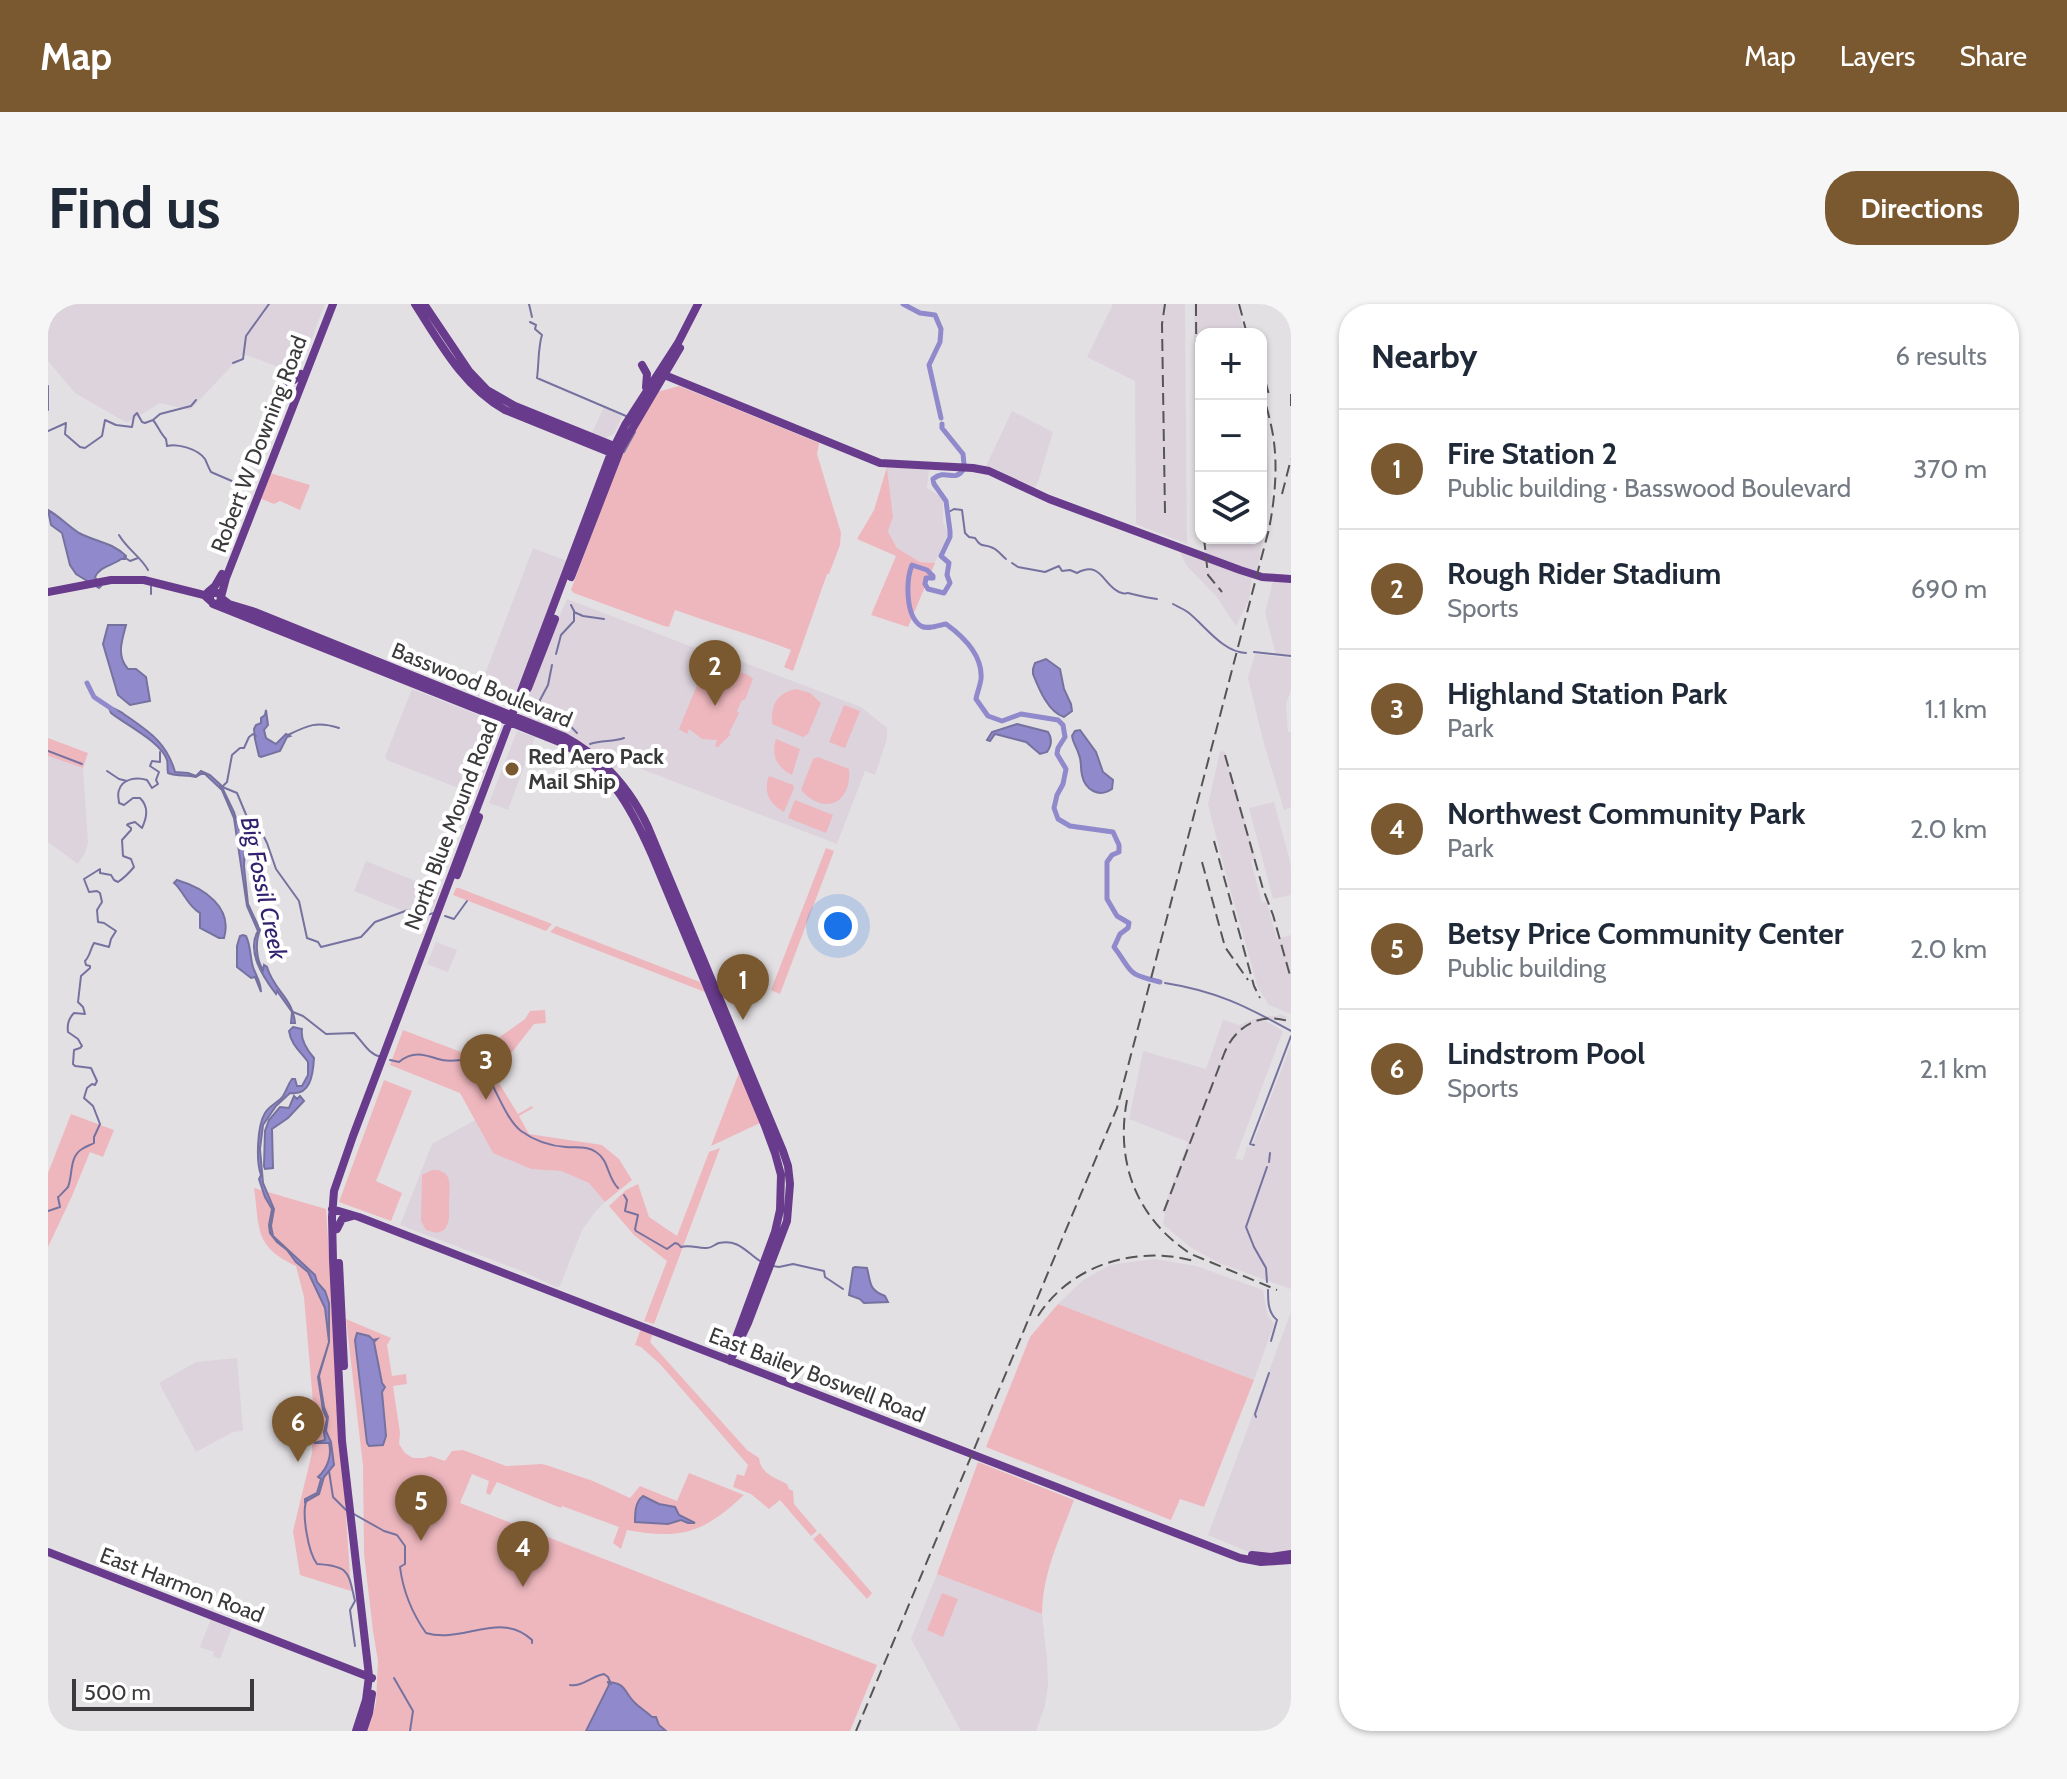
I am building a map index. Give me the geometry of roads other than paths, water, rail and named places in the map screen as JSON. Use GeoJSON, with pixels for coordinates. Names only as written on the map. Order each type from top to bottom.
{"type":"FeatureCollection","features":[{"type":"Feature","properties":{"kind":"main road","name":"Robert W Downing Road"},"geometry":{"type":"LineString","coordinates":[[215,597],[215,586],[331,304]]}},
{"type":"Feature","properties":{"kind":"main road","name":"Robert W Downing Road"},"geometry":{"type":"LineString","coordinates":[[215,597],[226,578],[331,304]]}},
{"type":"Feature","properties":{"kind":"main road"},"geometry":{"type":"LineString","coordinates":[[415,304],[458,370],[505,410],[574,439],[616,451]]}},
{"type":"Feature","properties":{"kind":"main road"},"geometry":{"type":"LineString","coordinates":[[424,304],[486,394],[592,437],[616,451]]}},
{"type":"Feature","properties":{"kind":"main road"},"geometry":{"type":"LineString","coordinates":[[697,305],[662,373],[678,381],[880,463],[986,470],[1049,499],[1240,570],[1262,577],[1291,579]]}},
{"type":"Feature","properties":{"kind":"main road"},"geometry":{"type":"LineString","coordinates":[[643,395],[648,376],[645,366],[656,366],[670,359]]}},
{"type":"Feature","properties":{"kind":"main road"},"geometry":{"type":"LineString","coordinates":[[670,359],[672,374],[678,381]]}},
{"type":"Feature","properties":{"kind":"main road","name":"North Blue Mound Road"},"geometry":{"type":"LineString","coordinates":[[339,1313],[335,1207],[345,1170],[547,625],[616,451],[655,390],[662,373]]}},
{"type":"Feature","properties":{"kind":"main road","name":"North Blue Mound Road"},"geometry":{"type":"LineString","coordinates":[[513,720],[540,657],[622,429],[643,395],[662,373]]}},
{"type":"Feature","properties":{"kind":"main road"},"geometry":{"type":"LineString","coordinates":[[291,399],[287,383],[301,374]]}},
{"type":"Feature","properties":{"kind":"main road"},"geometry":{"type":"LineString","coordinates":[[655,390],[668,381],[678,381]]}},
{"type":"Feature","properties":{"kind":"main road"},"geometry":{"type":"LineString","coordinates":[[574,439],[590,441],[592,437]]}},
{"type":"Feature","properties":{"kind":"main road","name":"Basswood Boulevard"},"geometry":{"type":"LineString","coordinates":[[51,590],[105,579],[152,576],[215,597],[448,698],[513,720]]}},
{"type":"Feature","properties":{"kind":"main road","name":"Basswood Boulevard"},"geometry":{"type":"LineString","coordinates":[[215,597],[463,695],[557,741],[602,772],[627,802],[652,855],[775,1153],[782,1182],[778,1221],[731,1358]]}},
{"type":"Feature","properties":{"kind":"main road"},"geometry":{"type":"LineString","coordinates":[[540,657],[547,625]]}},
{"type":"Feature","properties":{"kind":"main road"},"geometry":{"type":"LineString","coordinates":[[448,698],[459,699],[463,695]]}},
{"type":"Feature","properties":{"kind":"main road","name":"North Blue Mound Road"},"geometry":{"type":"LineString","coordinates":[[363,1731],[371,1705],[371,1675],[351,1502],[335,1207],[340,1170],[369,1092],[383,1064]]}},
{"type":"Feature","properties":{"kind":"main road"},"geometry":{"type":"LineString","coordinates":[[364,1119],[369,1092]]}},
{"type":"Feature","properties":{"kind":"main road"},"geometry":{"type":"LineString","coordinates":[[335,1207],[436,1244]]}},
{"type":"Feature","properties":{"kind":"main road","name":"East Bailey Boswell Road"},"geometry":{"type":"LineString","coordinates":[[335,1207],[504,1270]]}},
{"type":"Feature","properties":{"kind":"main road"},"geometry":{"type":"LineString","coordinates":[[337,1229],[344,1217],[359,1217]]}},
{"type":"Feature","properties":{"kind":"main road","name":"East Bailey Boswell Road"},"geometry":{"type":"LineString","coordinates":[[436,1244],[1245,1559],[1272,1563],[1291,1560]]}},
{"type":"Feature","properties":{"kind":"main road","name":"East Bailey Boswell Road"},"geometry":{"type":"LineString","coordinates":[[1029,1474],[1240,1552],[1266,1557],[1291,1554]]}},
{"type":"Feature","properties":{"kind":"main road","name":"East Harmon Road"},"geometry":{"type":"LineString","coordinates":[[48,1552],[303,1652],[311,1650],[371,1675]]}},
{"type":"Feature","properties":{"kind":"main road","name":"North Blue Mound Road"},"geometry":{"type":"LineString","coordinates":[[356,1731],[371,1675]]}},
{"type":"Feature","properties":{"kind":"waterway"},"geometry":{"type":"LineString","coordinates":[[233,363],[243,359],[246,336],[269,304]]}},
{"type":"Feature","properties":{"kind":"waterway"},"geometry":{"type":"LineString","coordinates":[[529,304],[532,317]]}},
{"type":"Feature","properties":{"kind":"waterway"},"geometry":{"type":"LineString","coordinates":[[903,304],[920,313],[935,315],[941,329],[940,342],[929,365],[941,418]]}},
{"type":"Feature","properties":{"kind":"waterway"},"geometry":{"type":"LineString","coordinates":[[530,322],[542,335],[537,378],[626,416]]}},
{"type":"Feature","properties":{"kind":"waterway"},"geometry":{"type":"LineString","coordinates":[[48,386],[48,410]]}},
{"type":"Feature","properties":{"kind":"waterway"},"geometry":{"type":"LineString","coordinates":[[48,431],[66,423],[65,434],[85,448],[102,436],[105,420],[132,427],[137,413],[145,423],[160,414],[191,406],[196,400]]}},
{"type":"Feature","properties":{"kind":"waterway"},"geometry":{"type":"LineString","coordinates":[[153,420],[166,439],[167,446],[193,450],[202,455],[211,472],[248,488]]}},
{"type":"Feature","properties":{"kind":"waterway"},"geometry":{"type":"LineString","coordinates":[[942,424],[963,454],[964,464]]}},
{"type":"Feature","properties":{"kind":"waterway"},"geometry":{"type":"LineString","coordinates":[[624,452],[635,432]]}},
{"type":"Feature","properties":{"kind":"waterway"},"geometry":{"type":"LineString","coordinates":[[963,470],[960,474],[933,479],[946,501],[950,537],[941,556],[949,563],[947,575],[950,583],[944,593],[928,589],[926,578],[933,576],[927,570],[912,565],[908,588],[912,614],[924,627],[946,624],[971,647],[981,670],[976,699],[988,716],[1002,721],[1021,714],[1058,720],[1063,725],[1065,737],[1057,754],[1066,769],[1054,808],[1058,819],[1070,826],[1113,832],[1119,852],[1107,862],[1107,899],[1117,916],[1129,923],[1114,947],[1131,971],[1160,982]]}},
{"type":"Feature","properties":{"kind":"waterway"},"geometry":{"type":"LineString","coordinates":[[947,513],[954,509],[962,510],[965,533],[981,545],[995,549],[1006,559]]}},
{"type":"Feature","properties":{"kind":"waterway"},"geometry":{"type":"LineString","coordinates":[[119,535],[148,570]]}},
{"type":"Feature","properties":{"kind":"waterway"},"geometry":{"type":"LineString","coordinates":[[124,557],[130,561],[138,558]]}},
{"type":"Feature","properties":{"kind":"waterway"},"geometry":{"type":"LineString","coordinates":[[1012,563],[1045,572],[1059,566],[1062,571],[1077,573],[1097,571],[1119,592],[1157,599]]}},
{"type":"Feature","properties":{"kind":"waterway"},"geometry":{"type":"LineString","coordinates":[[151,586],[151,594]]}},
{"type":"Feature","properties":{"kind":"waterway"},"geometry":{"type":"LineString","coordinates":[[1173,604],[1189,613],[1222,644],[1246,653]]}},
{"type":"Feature","properties":{"kind":"waterway"},"geometry":{"type":"LineString","coordinates":[[556,654],[561,635],[574,621],[571,605]]}},
{"type":"Feature","properties":{"kind":"waterway"},"geometry":{"type":"LineString","coordinates":[[574,612],[604,619]]}},
{"type":"Feature","properties":{"kind":"waterway"},"geometry":{"type":"LineString","coordinates":[[1254,652],[1291,656]]}},
{"type":"Feature","properties":{"kind":"waterway"},"geometry":{"type":"LineString","coordinates":[[552,665],[539,706],[545,712],[564,719],[577,733]]}},
{"type":"Feature","properties":{"kind":"waterway","name":"Big Fossil Creek"},"geometry":{"type":"LineString","coordinates":[[87,683],[94,697],[115,711]]}},
{"type":"Feature","properties":{"kind":"waterway"},"geometry":{"type":"LineString","coordinates":[[288,735],[313,725],[339,728]]}},
{"type":"Feature","properties":{"kind":"waterway"},"geometry":{"type":"LineString","coordinates":[[223,786],[227,782],[232,755],[244,748],[249,737],[253,734],[256,736]]}},
{"type":"Feature","properties":{"kind":"waterway"},"geometry":{"type":"LineString","coordinates":[[590,744],[624,738]]}},
{"type":"Feature","properties":{"kind":"waterway"},"geometry":{"type":"LineString","coordinates":[[48,751],[82,764]]}},
{"type":"Feature","properties":{"kind":"waterway"},"geometry":{"type":"LineString","coordinates":[[48,1211],[60,1207],[58,1197],[68,1187],[73,1161],[78,1152],[94,1143],[100,1124],[93,1106],[84,1098],[87,1088],[97,1081],[91,1068],[73,1064],[74,1050],[82,1046],[68,1032],[68,1027],[74,1013],[85,1014],[78,1002],[81,976],[90,968],[85,961],[94,943],[109,947],[116,931],[98,922],[97,910],[102,902],[100,893],[89,892],[84,879],[100,869],[100,873],[111,875],[118,882],[134,867],[131,859],[123,856],[122,840],[131,830],[128,824],[135,822],[142,828],[146,809],[140,798],[133,798],[124,805],[119,803],[118,792],[131,779],[147,780],[152,788],[158,784],[159,772],[150,766],[152,761],[160,762],[160,752]]}},
{"type":"Feature","properties":{"kind":"waterway"},"geometry":{"type":"LineString","coordinates":[[107,771],[127,781]]}},
{"type":"Feature","properties":{"kind":"waterway"},"geometry":{"type":"LineString","coordinates":[[220,786],[237,793],[247,817],[258,825],[276,869],[299,901],[307,938],[318,942],[321,947],[361,937],[375,922],[408,910],[423,916],[434,913]]}},
{"type":"Feature","properties":{"kind":"waterway"},"geometry":{"type":"LineString","coordinates":[[445,916],[454,919],[467,901]]}},
{"type":"Feature","properties":{"kind":"waterway"},"geometry":{"type":"LineString","coordinates":[[1165,983],[1200,990],[1230,1001],[1291,1031]]}},
{"type":"Feature","properties":{"kind":"waterway"},"geometry":{"type":"LineString","coordinates":[[293,1012],[326,1034],[354,1033],[369,1050],[381,1057]]}},
{"type":"Feature","properties":{"kind":"waterway"},"geometry":{"type":"LineString","coordinates":[[1254,1145],[1250,1144],[1291,1036]]}},
{"type":"Feature","properties":{"kind":"waterway"},"geometry":{"type":"LineString","coordinates":[[390,1060],[399,1062],[418,1054],[443,1060],[474,1061],[485,1072],[508,1115],[521,1131],[548,1144],[593,1150],[603,1159],[618,1188]]}},
{"type":"Feature","properties":{"kind":"waterway"},"geometry":{"type":"LineString","coordinates":[[1269,1162],[1270,1153]]}},
{"type":"Feature","properties":{"kind":"waterway"},"geometry":{"type":"LineString","coordinates":[[1267,1167],[1246,1227],[1266,1268],[1267,1282]]}},
{"type":"Feature","properties":{"kind":"waterway"},"geometry":{"type":"LineString","coordinates":[[624,1195],[627,1200],[625,1211],[638,1215],[636,1231],[667,1249],[678,1244]]}},
{"type":"Feature","properties":{"kind":"waterway"},"geometry":{"type":"LineString","coordinates":[[679,1245],[707,1248],[719,1243],[732,1243],[760,1261]]}},
{"type":"Feature","properties":{"kind":"waterway"},"geometry":{"type":"LineString","coordinates":[[773,1266],[793,1264],[824,1271],[825,1277],[843,1289]]}},
{"type":"Feature","properties":{"kind":"waterway"},"geometry":{"type":"LineString","coordinates":[[1268,1290],[1270,1310],[1277,1320],[1271,1341]]}},
{"type":"Feature","properties":{"kind":"waterway"},"geometry":{"type":"LineString","coordinates":[[1256,1417],[1269,1373]]}},
{"type":"Feature","properties":{"kind":"waterway","name":"Big Fossil Creek"},"geometry":{"type":"LineString","coordinates":[[329,1471],[333,1497],[346,1510]]}},
{"type":"Feature","properties":{"kind":"waterway"},"geometry":{"type":"LineString","coordinates":[[307,1499],[305,1522],[308,1542],[317,1564],[342,1569],[351,1584],[355,1601],[350,1610],[355,1646]]}},
{"type":"Feature","properties":{"kind":"waterway","name":"Big Fossil Creek"},"geometry":{"type":"LineString","coordinates":[[352,1513],[397,1535],[405,1546],[405,1564],[400,1567],[403,1585],[412,1610],[426,1633],[453,1635],[507,1628],[520,1632],[532,1643]]}},
{"type":"Feature","properties":{"kind":"waterway","name":"Big Fossil Creek"},"geometry":{"type":"LineString","coordinates":[[570,1685],[604,1674],[611,1684]]}},
{"type":"Feature","properties":{"kind":"waterway"},"geometry":{"type":"LineString","coordinates":[[394,1678],[413,1711],[410,1731]]}},
{"type":"Feature","properties":{"kind":"railway"},"geometry":{"type":"LineString","coordinates":[[1165,304],[1162,324],[1165,513]]}},
{"type":"Feature","properties":{"kind":"railway"},"geometry":{"type":"LineString","coordinates":[[1196,304],[1197,472]]}},
{"type":"Feature","properties":{"kind":"railway"},"geometry":{"type":"LineString","coordinates":[[1239,304],[1245,328]]}},
{"type":"Feature","properties":{"kind":"railway"},"geometry":{"type":"LineString","coordinates":[[1267,387],[1269,395]]}},
{"type":"Feature","properties":{"kind":"railway"},"geometry":{"type":"LineString","coordinates":[[1291,394],[1291,408]]}},
{"type":"Feature","properties":{"kind":"railway"},"geometry":{"type":"LineString","coordinates":[[856,1731],[1117,1108],[1269,529],[1275,458],[1265,400]]}},
{"type":"Feature","properties":{"kind":"railway"},"geometry":{"type":"LineString","coordinates":[[1282,494],[1291,459]]}},
{"type":"Feature","properties":{"kind":"railway"},"geometry":{"type":"LineString","coordinates":[[1205,544],[1208,575],[1222,592]]}},
{"type":"Feature","properties":{"kind":"railway"},"geometry":{"type":"LineString","coordinates":[[1225,755],[1291,979]]}},
{"type":"Feature","properties":{"kind":"railway"},"geometry":{"type":"LineString","coordinates":[[1214,841],[1260,998]]}},
{"type":"Feature","properties":{"kind":"railway"},"geometry":{"type":"LineString","coordinates":[[1202,862],[1225,947],[1248,980]]}},
{"type":"Feature","properties":{"kind":"railway"},"geometry":{"type":"LineString","coordinates":[[1164,1211],[1229,1044],[1250,1023],[1269,1018],[1291,1022]]}},
{"type":"Feature","properties":{"kind":"railway"},"geometry":{"type":"LineString","coordinates":[[1127,1100],[1124,1146],[1128,1167],[1134,1188],[1157,1224],[1191,1254],[1277,1290]]}},
{"type":"Feature","properties":{"kind":"railway"},"geometry":{"type":"LineString","coordinates":[[1038,1316],[1069,1283],[1108,1263],[1130,1257],[1152,1256],[1197,1262]]}},
{"type":"Feature","properties":{"kind":"place","name":"Rough Rider Stadium"},"geometry":{"type":"Point","coordinates":[715,706]}},
{"type":"Feature","properties":{"kind":"place","name":"Red Aero Pack Mail Ship"},"geometry":{"type":"Point","coordinates":[512,769]}},
{"type":"Feature","properties":{"kind":"place","name":"Fire Station 2"},"geometry":{"type":"Point","coordinates":[743,1020]}},
{"type":"Feature","properties":{"kind":"place","name":"Highland Station Park"},"geometry":{"type":"Point","coordinates":[486,1100]}},
{"type":"Feature","properties":{"kind":"place","name":"Lindstrom Pool"},"geometry":{"type":"Point","coordinates":[298,1462]}},
{"type":"Feature","properties":{"kind":"place","name":"Betsy Price Community Center"},"geometry":{"type":"Point","coordinates":[421,1541]}},
{"type":"Feature","properties":{"kind":"place","name":"Northwest Community Park"},"geometry":{"type":"Point","coordinates":[523,1587]}}]}
